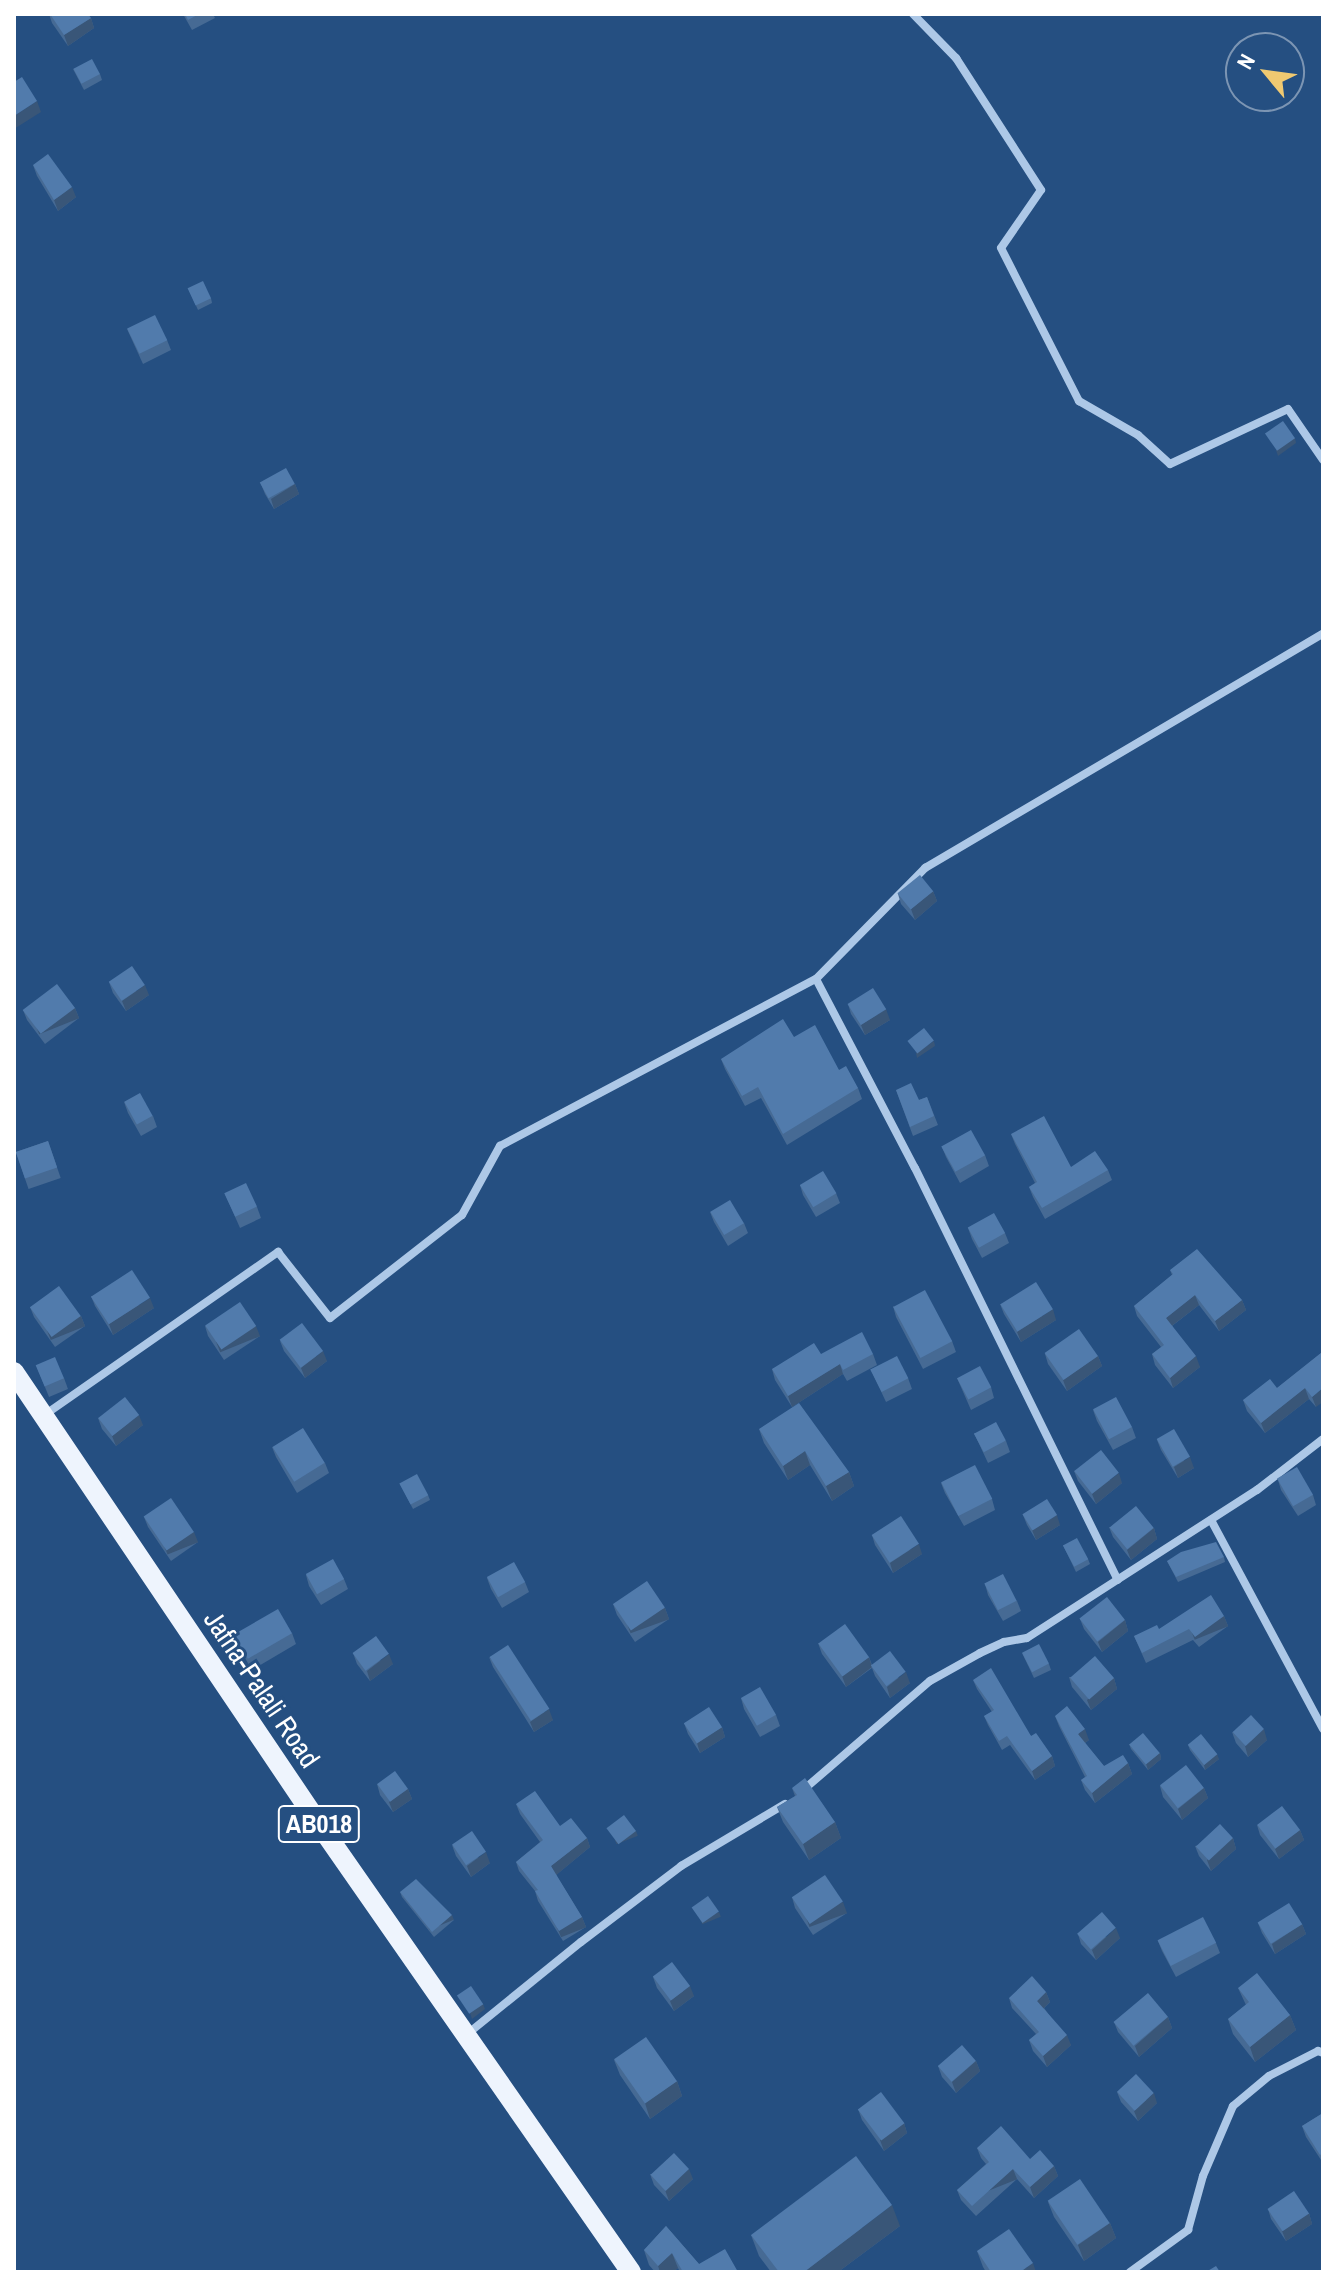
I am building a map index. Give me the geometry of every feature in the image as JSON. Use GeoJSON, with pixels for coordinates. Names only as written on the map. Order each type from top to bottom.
{"type":"FeatureCollection","features":[{"type":"Feature","properties":{"kind":"main road","name":"Jafna-Palali Road"},"geometry":{"type":"LineString","coordinates":[[14,1372],[631,2272]]}},
{"type":"Feature","properties":{"kind":"street"},"geometry":{"type":"LineString","coordinates":[[913,14],[956,58],[1041,190],[1001,248],[1079,401],[1138,435],[1170,464],[1288,409],[1323,460]]}},
{"type":"Feature","properties":{"kind":"street"},"geometry":{"type":"LineString","coordinates":[[43,1416],[278,1252],[330,1318],[462,1215],[500,1146],[816,979],[925,868],[1323,634]]}},
{"type":"Feature","properties":{"kind":"street"},"geometry":{"type":"LineString","coordinates":[[816,979],[915,1168],[1118,1580]]}},
{"type":"Feature","properties":{"kind":"street"},"geometry":{"type":"LineString","coordinates":[[466,2035],[681,1866],[789,1802],[930,1681],[992,1647],[1027,1638],[1211,1520],[1323,1439]]}},
{"type":"Feature","properties":{"kind":"street"},"geometry":{"type":"LineString","coordinates":[[1211,1520],[1323,1729]]}},
{"type":"Feature","properties":{"kind":"street"},"geometry":{"type":"LineString","coordinates":[[1130,2272],[1188,2230],[1203,2176],[1233,2106],[1269,2076],[1318,2051],[1323,2053]]}},
{"type":"Feature","properties":{"kind":"building"},"geometry":{"type":"Polygon","coordinates":[[[50,14],[88,14],[91,18],[64,35],[50,14]]]}},
{"type":"Feature","properties":{"kind":"building"},"geometry":{"type":"Polygon","coordinates":[[[185,14],[199,14],[188,20],[185,14]]]}},
{"type":"Feature","properties":{"kind":"building"},"geometry":{"type":"Polygon","coordinates":[[[92,59],[100,74],[81,84],[73,69],[92,59]]]}},
{"type":"Feature","properties":{"kind":"building"},"geometry":{"type":"Polygon","coordinates":[[[22,77],[37,101],[14,116],[14,82],[22,77]]]}},
{"type":"Feature","properties":{"kind":"building"},"geometry":{"type":"Polygon","coordinates":[[[48,154],[72,187],[54,200],[33,165],[48,154]]]}},
{"type":"Feature","properties":{"kind":"building"},"geometry":{"type":"Polygon","coordinates":[[[203,281],[211,298],[196,305],[188,288],[203,281]]]}},
{"type":"Feature","properties":{"kind":"building"},"geometry":{"type":"Polygon","coordinates":[[[155,315],[167,340],[139,354],[127,329],[155,315]]]}},
{"type":"Feature","properties":{"kind":"building"},"geometry":{"type":"Polygon","coordinates":[[[1283,421],[1295,438],[1277,451],[1265,434],[1283,421]]]}},
{"type":"Feature","properties":{"kind":"building"},"geometry":{"type":"Polygon","coordinates":[[[286,468],[295,484],[268,498],[260,483],[286,468]]]}},
{"type":"Feature","properties":{"kind":"building"},"geometry":{"type":"Polygon","coordinates":[[[920,875],[933,891],[911,910],[897,893],[920,875]]]}},
{"type":"Feature","properties":{"kind":"building"},"geometry":{"type":"Polygon","coordinates":[[[132,966],[145,985],[122,1001],[109,982],[132,966]]]}},
{"type":"Feature","properties":{"kind":"building"},"geometry":{"type":"Polygon","coordinates":[[[57,984],[75,1008],[41,1034],[23,1010],[57,984]]]}},
{"type":"Feature","properties":{"kind":"building"},"geometry":{"type":"Polygon","coordinates":[[[873,988],[886,1009],[861,1025],[848,1004],[873,988]]]}},
{"type":"Feature","properties":{"kind":"building"},"geometry":{"type":"Polygon","coordinates":[[[783,1019],[794,1037],[815,1025],[839,1070],[846,1066],[858,1088],[783,1134],[758,1087],[742,1096],[721,1059],[783,1019]]]}},
{"type":"Feature","properties":{"kind":"building"},"geometry":{"type":"Polygon","coordinates":[[[924,1028],[934,1041],[917,1054],[907,1041],[924,1028]]]}},
{"type":"Feature","properties":{"kind":"building"},"geometry":{"type":"Polygon","coordinates":[[[911,1083],[919,1100],[927,1097],[934,1116],[910,1127],[896,1090],[911,1083]]]}},
{"type":"Feature","properties":{"kind":"building"},"geometry":{"type":"Polygon","coordinates":[[[140,1093],[153,1116],[137,1124],[124,1102],[140,1093]]]}},
{"type":"Feature","properties":{"kind":"building"},"geometry":{"type":"Polygon","coordinates":[[[1044,1116],[1071,1167],[1095,1151],[1108,1170],[1042,1208],[1029,1187],[1037,1182],[1011,1134],[1044,1116]]]}},
{"type":"Feature","properties":{"kind":"building"},"geometry":{"type":"Polygon","coordinates":[[[971,1130],[985,1155],[955,1172],[941,1146],[971,1130]]]}},
{"type":"Feature","properties":{"kind":"building"},"geometry":{"type":"Polygon","coordinates":[[[48,1141],[57,1167],[25,1179],[16,1152],[48,1141]]]}},
{"type":"Feature","properties":{"kind":"building"},"geometry":{"type":"Polygon","coordinates":[[[823,1171],[836,1193],[813,1207],[800,1185],[823,1171]]]}},
{"type":"Feature","properties":{"kind":"building"},"geometry":{"type":"Polygon","coordinates":[[[246,1183],[257,1207],[235,1217],[224,1193],[246,1183]]]}},
{"type":"Feature","properties":{"kind":"building"},"geometry":{"type":"Polygon","coordinates":[[[730,1200],[744,1223],[724,1235],[710,1212],[730,1200]]]}},
{"type":"Feature","properties":{"kind":"building"},"geometry":{"type":"Polygon","coordinates":[[[994,1213],[1005,1233],[979,1248],[968,1228],[994,1213]]]}},
{"type":"Feature","properties":{"kind":"building"},"geometry":{"type":"Polygon","coordinates":[[[1197,1249],[1242,1300],[1215,1321],[1195,1295],[1166,1318],[1196,1356],[1170,1378],[1152,1354],[1164,1345],[1134,1306],[1173,1274],[1170,1270],[1197,1249]]]}},
{"type":"Feature","properties":{"kind":"building"},"geometry":{"type":"Polygon","coordinates":[[[132,1270],[150,1298],[109,1324],[91,1297],[132,1270]]]}},
{"type":"Feature","properties":{"kind":"building"},"geometry":{"type":"Polygon","coordinates":[[[1036,1282],[1053,1309],[1017,1331],[1000,1304],[1036,1282]]]}},
{"type":"Feature","properties":{"kind":"building"},"geometry":{"type":"Polygon","coordinates":[[[59,1286],[81,1316],[52,1337],[30,1307],[59,1286]]]}},
{"type":"Feature","properties":{"kind":"building"},"geometry":{"type":"Polygon","coordinates":[[[925,1290],[952,1341],[920,1358],[893,1307],[925,1290]]]}},
{"type":"Feature","properties":{"kind":"building"},"geometry":{"type":"Polygon","coordinates":[[[240,1302],[256,1326],[221,1350],[205,1325],[240,1302]]]}},
{"type":"Feature","properties":{"kind":"building"},"geometry":{"type":"Polygon","coordinates":[[[302,1323],[323,1351],[301,1368],[280,1340],[302,1323]]]}},
{"type":"Feature","properties":{"kind":"building"},"geometry":{"type":"Polygon","coordinates":[[[1079,1329],[1098,1356],[1064,1380],[1045,1353],[1079,1329]]]}},
{"type":"Feature","properties":{"kind":"building"},"geometry":{"type":"Polygon","coordinates":[[[862,1332],[873,1354],[843,1370],[840,1364],[788,1396],[772,1369],[814,1343],[821,1354],[862,1332]]]}},
{"type":"Feature","properties":{"kind":"building"},"geometry":{"type":"Polygon","coordinates":[[[1321,1353],[1323,1388],[1312,1397],[1305,1388],[1261,1423],[1243,1400],[1270,1379],[1277,1388],[1321,1353]]]}},
{"type":"Feature","properties":{"kind":"building"},"geometry":{"type":"Polygon","coordinates":[[[897,1356],[908,1378],[882,1392],[870,1370],[897,1356]]]}},
{"type":"Feature","properties":{"kind":"building"},"geometry":{"type":"Polygon","coordinates":[[[55,1357],[64,1378],[45,1386],[36,1365],[55,1357]]]}},
{"type":"Feature","properties":{"kind":"building"},"geometry":{"type":"Polygon","coordinates":[[[980,1366],[991,1387],[968,1399],[957,1378],[980,1366]]]}},
{"type":"Feature","properties":{"kind":"building"},"geometry":{"type":"Polygon","coordinates":[[[125,1397],[139,1415],[112,1436],[98,1418],[125,1397]]]}},
{"type":"Feature","properties":{"kind":"building"},"geometry":{"type":"Polygon","coordinates":[[[1116,1397],[1132,1427],[1109,1439],[1093,1409],[1116,1397]]]}},
{"type":"Feature","properties":{"kind":"building"},"geometry":{"type":"Polygon","coordinates":[[[799,1403],[849,1472],[826,1486],[805,1451],[783,1466],[759,1429],[799,1403]]]}},
{"type":"Feature","properties":{"kind":"building"},"geometry":{"type":"Polygon","coordinates":[[[996,1422],[1006,1441],[984,1452],[974,1434],[996,1422]]]}},
{"type":"Feature","properties":{"kind":"building"},"geometry":{"type":"Polygon","coordinates":[[[303,1428],[325,1463],[294,1482],[272,1447],[303,1428]]]}},
{"type":"Feature","properties":{"kind":"building"},"geometry":{"type":"Polygon","coordinates":[[[1174,1429],[1190,1457],[1173,1467],[1157,1439],[1174,1429]]]}},
{"type":"Feature","properties":{"kind":"building"},"geometry":{"type":"Polygon","coordinates":[[[1101,1450],[1119,1473],[1092,1494],[1074,1471],[1101,1450]]]}},
{"type":"Feature","properties":{"kind":"building"},"geometry":{"type":"Polygon","coordinates":[[[975,1465],[992,1499],[958,1516],[941,1482],[975,1465]]]}},
{"type":"Feature","properties":{"kind":"building"},"geometry":{"type":"Polygon","coordinates":[[[1297,1467],[1313,1495],[1293,1506],[1277,1478],[1297,1467]]]}},
{"type":"Feature","properties":{"kind":"building"},"geometry":{"type":"Polygon","coordinates":[[[417,1474],[428,1495],[411,1505],[399,1483],[417,1474]]]}},
{"type":"Feature","properties":{"kind":"building"},"geometry":{"type":"Polygon","coordinates":[[[171,1498],[194,1532],[167,1550],[144,1516],[171,1498]]]}},
{"type":"Feature","properties":{"kind":"building"},"geometry":{"type":"Polygon","coordinates":[[[1047,1499],[1057,1515],[1032,1530],[1022,1514],[1047,1499]]]}},
{"type":"Feature","properties":{"kind":"building"},"geometry":{"type":"Polygon","coordinates":[[[1136,1506],[1154,1528],[1127,1549],[1110,1527],[1136,1506]]]}},
{"type":"Feature","properties":{"kind":"building"},"geometry":{"type":"Polygon","coordinates":[[[901,1516],[919,1544],[890,1563],[872,1535],[901,1516]]]}},
{"type":"Feature","properties":{"kind":"building"},"geometry":{"type":"Polygon","coordinates":[[[1077,1538],[1088,1559],[1074,1567],[1063,1546],[1077,1538]]]}},
{"type":"Feature","properties":{"kind":"building"},"geometry":{"type":"Polygon","coordinates":[[[1216,1542],[1224,1557],[1176,1577],[1167,1561],[1181,1552],[1216,1542]]]}},
{"type":"Feature","properties":{"kind":"building"},"geometry":{"type":"Polygon","coordinates":[[[333,1559],[344,1579],[317,1594],[306,1574],[333,1559]]]}},
{"type":"Feature","properties":{"kind":"building"},"geometry":{"type":"Polygon","coordinates":[[[514,1562],[525,1582],[498,1597],[487,1577],[514,1562]]]}},
{"type":"Feature","properties":{"kind":"building"},"geometry":{"type":"Polygon","coordinates":[[[1003,1574],[1017,1601],[998,1610],[984,1584],[1003,1574]]]}},
{"type":"Feature","properties":{"kind":"building"},"geometry":{"type":"Polygon","coordinates":[[[647,1581],[665,1608],[631,1630],[613,1604],[647,1581]]]}},
{"type":"Feature","properties":{"kind":"building"},"geometry":{"type":"Polygon","coordinates":[[[1211,1595],[1224,1616],[1195,1637],[1189,1629],[1142,1653],[1134,1636],[1157,1625],[1159,1629],[1211,1595]]]}},
{"type":"Feature","properties":{"kind":"building"},"geometry":{"type":"Polygon","coordinates":[[[1107,1597],[1125,1620],[1097,1641],[1079,1619],[1107,1597]]]}},
{"type":"Feature","properties":{"kind":"building"},"geometry":{"type":"Polygon","coordinates":[[[278,1609],[292,1633],[248,1659],[234,1634],[278,1609]]]}},
{"type":"Feature","properties":{"kind":"building"},"geometry":{"type":"Polygon","coordinates":[[[845,1624],[869,1657],[842,1677],[818,1643],[845,1624]]]}},
{"type":"Feature","properties":{"kind":"building"},"geometry":{"type":"Polygon","coordinates":[[[376,1636],[389,1654],[365,1671],[353,1653],[376,1636]]]}},
{"type":"Feature","properties":{"kind":"building"},"geometry":{"type":"Polygon","coordinates":[[[1039,1644],[1049,1664],[1032,1672],[1022,1653],[1039,1644]]]}},
{"type":"Feature","properties":{"kind":"building"},"geometry":{"type":"Polygon","coordinates":[[[508,1645],[549,1709],[531,1721],[490,1657],[508,1645]]]}},
{"type":"Feature","properties":{"kind":"building"},"geometry":{"type":"Polygon","coordinates":[[[890,1651],[906,1672],[886,1686],[871,1665],[890,1651]]]}},
{"type":"Feature","properties":{"kind":"building"},"geometry":{"type":"Polygon","coordinates":[[[1095,1656],[1114,1678],[1089,1700],[1070,1678],[1095,1656]]]}},
{"type":"Feature","properties":{"kind":"building"},"geometry":{"type":"Polygon","coordinates":[[[991,1668],[1031,1736],[1036,1733],[1052,1756],[1032,1771],[1007,1736],[999,1741],[984,1716],[994,1710],[973,1680],[991,1668]]]}},
{"type":"Feature","properties":{"kind":"building"},"geometry":{"type":"Polygon","coordinates":[[[760,1687],[776,1715],[757,1726],[741,1698],[760,1687]]]}},
{"type":"Feature","properties":{"kind":"building"},"geometry":{"type":"Polygon","coordinates":[[[1067,1706],[1085,1729],[1078,1734],[1104,1766],[1123,1755],[1128,1763],[1092,1793],[1081,1780],[1087,1776],[1055,1716],[1067,1706]]]}},
{"type":"Feature","properties":{"kind":"building"},"geometry":{"type":"Polygon","coordinates":[[[709,1707],[722,1727],[697,1743],[684,1723],[709,1707]]]}},
{"type":"Feature","properties":{"kind":"building"},"geometry":{"type":"Polygon","coordinates":[[[1251,1715],[1264,1729],[1246,1746],[1233,1732],[1251,1715]]]}},
{"type":"Feature","properties":{"kind":"building"},"geometry":{"type":"Polygon","coordinates":[[[1143,1733],[1160,1753],[1146,1764],[1129,1745],[1143,1733]]]}},
{"type":"Feature","properties":{"kind":"building"},"geometry":{"type":"Polygon","coordinates":[[[1201,1734],[1217,1754],[1204,1765],[1188,1745],[1201,1734]]]}},
{"type":"Feature","properties":{"kind":"building"},"geometry":{"type":"Polygon","coordinates":[[[1186,1765],[1204,1788],[1178,1808],[1160,1785],[1186,1765]]]}},
{"type":"Feature","properties":{"kind":"building"},"geometry":{"type":"Polygon","coordinates":[[[395,1771],[408,1789],[390,1802],[377,1784],[395,1771]]]}},
{"type":"Feature","properties":{"kind":"building"},"geometry":{"type":"Polygon","coordinates":[[[805,1778],[835,1822],[803,1844],[777,1807],[797,1795],[792,1788],[805,1778]]]}},
{"type":"Feature","properties":{"kind":"building"},"geometry":{"type":"Polygon","coordinates":[[[535,1791],[560,1826],[571,1818],[587,1838],[551,1866],[582,1917],[559,1931],[535,1891],[538,1890],[516,1862],[543,1840],[516,1804],[535,1791]]]}},
{"type":"Feature","properties":{"kind":"building"},"geometry":{"type":"Polygon","coordinates":[[[1282,1806],[1300,1830],[1275,1849],[1257,1825],[1282,1806]]]}},
{"type":"Feature","properties":{"kind":"building"},"geometry":{"type":"Polygon","coordinates":[[[624,1815],[636,1831],[618,1844],[606,1828],[624,1815]]]}},
{"type":"Feature","properties":{"kind":"building"},"geometry":{"type":"Polygon","coordinates":[[[1220,1824],[1233,1838],[1209,1860],[1196,1847],[1220,1824]]]}},
{"type":"Feature","properties":{"kind":"building"},"geometry":{"type":"Polygon","coordinates":[[[472,1831],[486,1852],[466,1865],[452,1844],[472,1831]]]}},
{"type":"Feature","properties":{"kind":"building"},"geometry":{"type":"Polygon","coordinates":[[[825,1875],[843,1902],[810,1924],[792,1897],[825,1875]]]}},
{"type":"Feature","properties":{"kind":"building"},"geometry":{"type":"Polygon","coordinates":[[[416,1879],[452,1915],[432,1932],[400,1892],[416,1879]]]}},
{"type":"Feature","properties":{"kind":"building"},"geometry":{"type":"Polygon","coordinates":[[[708,1896],[719,1912],[703,1923],[692,1907],[708,1896]]]}},
{"type":"Feature","properties":{"kind":"building"},"geometry":{"type":"Polygon","coordinates":[[[1289,1903],[1302,1924],[1271,1944],[1258,1923],[1289,1903]]]}},
{"type":"Feature","properties":{"kind":"building"},"geometry":{"type":"Polygon","coordinates":[[[1102,1912],[1116,1928],[1091,1949],[1077,1934],[1102,1912]]]}},
{"type":"Feature","properties":{"kind":"building"},"geometry":{"type":"Polygon","coordinates":[[[1203,1917],[1216,1943],[1171,1966],[1158,1940],[1203,1917]]]}},
{"type":"Feature","properties":{"kind":"building"},"geometry":{"type":"Polygon","coordinates":[[[672,1962],[690,1986],[671,2000],[653,1976],[672,1962]]]}},
{"type":"Feature","properties":{"kind":"building"},"geometry":{"type":"Polygon","coordinates":[[[1257,1973],[1290,2015],[1250,2047],[1228,2019],[1249,2002],[1238,1988],[1257,1973]]]}},
{"type":"Feature","properties":{"kind":"building"},"geometry":{"type":"Polygon","coordinates":[[[1032,1976],[1046,1992],[1037,2001],[1067,2035],[1043,2056],[1029,2040],[1039,2032],[1009,1998],[1032,1976]]]}},
{"type":"Feature","properties":{"kind":"building"},"geometry":{"type":"Polygon","coordinates":[[[471,1986],[483,2004],[469,2014],[457,1996],[471,1986]]]}},
{"type":"Feature","properties":{"kind":"building"},"geometry":{"type":"Polygon","coordinates":[[[1148,1993],[1168,2017],[1133,2046],[1114,2022],[1148,1993]]]}},
{"type":"Feature","properties":{"kind":"building"},"geometry":{"type":"Polygon","coordinates":[[[646,2037],[677,2081],[645,2104],[614,2059],[646,2037]]]}},
{"type":"Feature","properties":{"kind":"building"},"geometry":{"type":"Polygon","coordinates":[[[962,2045],[976,2061],[952,2082],[938,2066],[962,2045]]]}},
{"type":"Feature","properties":{"kind":"building"},"geometry":{"type":"Polygon","coordinates":[[[1136,2074],[1154,2093],[1135,2111],[1117,2092],[1136,2074]]]}},
{"type":"Feature","properties":{"kind":"building"},"geometry":{"type":"Polygon","coordinates":[[[881,2092],[904,2123],[881,2141],[858,2109],[881,2092]]]}},
{"type":"Feature","properties":{"kind":"building"},"geometry":{"type":"Polygon","coordinates":[[[1323,2113],[1323,2153],[1320,2155],[1302,2126],[1323,2113]]]}},
{"type":"Feature","properties":{"kind":"building"},"geometry":{"type":"Polygon","coordinates":[[[1001,2126],[1030,2159],[1040,2150],[1054,2166],[1030,2187],[1013,2169],[972,2206],[957,2190],[989,2162],[977,2148],[1001,2126]]]}},
{"type":"Feature","properties":{"kind":"building"},"geometry":{"type":"Polygon","coordinates":[[[674,2153],[689,2169],[666,2191],[651,2175],[674,2153]]]}},
{"type":"Feature","properties":{"kind":"building"},"geometry":{"type":"Polygon","coordinates":[[[856,2156],[892,2205],[804,2272],[779,2272],[751,2235],[856,2156]]]}},
{"type":"Feature","properties":{"kind":"building"},"geometry":{"type":"Polygon","coordinates":[[[1080,2179],[1110,2223],[1077,2245],[1048,2201],[1080,2179]]]}},
{"type":"Feature","properties":{"kind":"building"},"geometry":{"type":"Polygon","coordinates":[[[1294,2191],[1309,2213],[1283,2231],[1267,2209],[1294,2191]]]}},
{"type":"Feature","properties":{"kind":"building"},"geometry":{"type":"Polygon","coordinates":[[[666,2226],[699,2264],[725,2249],[738,2272],[683,2272],[672,2253],[658,2266],[644,2250],[666,2226]]]}},
{"type":"Feature","properties":{"kind":"building"},"geometry":{"type":"Polygon","coordinates":[[[1009,2229],[1033,2263],[1020,2272],[991,2272],[977,2251],[1009,2229]]]}},
{"type":"Feature","properties":{"kind":"building"},"geometry":{"type":"Polygon","coordinates":[[[1216,2266],[1220,2272],[1206,2272],[1216,2266]]]}}]}
